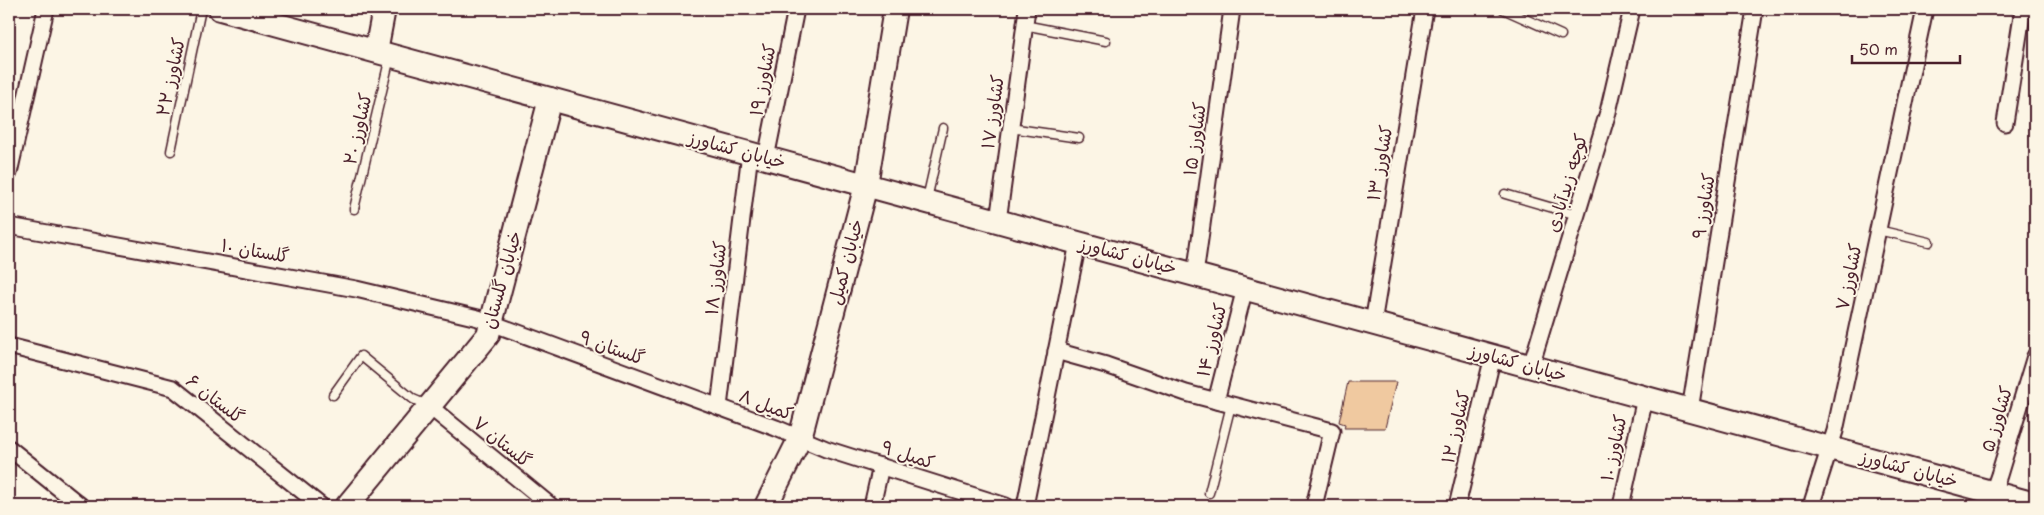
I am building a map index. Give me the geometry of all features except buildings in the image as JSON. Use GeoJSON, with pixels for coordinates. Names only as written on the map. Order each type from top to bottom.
{"type":"FeatureCollection","features":[{"type":"Feature","properties":{"kind":"street"},"geometry":{"type":"LineString","coordinates":[[9,168],[46,9]]}},
{"type":"Feature","properties":{"kind":"street","name":"خیابان کشاورز"},"geometry":{"type":"LineString","coordinates":[[220,9],[1829,448],[1990,499],[2035,504]]}},
{"type":"Feature","properties":{"kind":"street"},"geometry":{"type":"LineString","coordinates":[[383,53],[384,9]]}},
{"type":"Feature","properties":{"kind":"street","name":"کشاورز ۱۹"},"geometry":{"type":"LineString","coordinates":[[758,156],[796,9]]}},
{"type":"Feature","properties":{"kind":"street","name":"خیابان کمیل"},"geometry":{"type":"LineString","coordinates":[[766,506],[800,438],[866,185],[895,9]]}},
{"type":"Feature","properties":{"kind":"street","name":"کشاورز ۱۷"},"geometry":{"type":"LineString","coordinates":[[998,221],[1027,9]]}},
{"type":"Feature","properties":{"kind":"street","name":"کشاورز ۱۵"},"geometry":{"type":"LineString","coordinates":[[1195,275],[1232,9]]}},
{"type":"Feature","properties":{"kind":"street","name":"کشاورز ۱۳"},"geometry":{"type":"LineString","coordinates":[[1373,323],[1425,9]]}},
{"type":"Feature","properties":{"kind":"street","name":"کوچه زیدآبادی"},"geometry":{"type":"LineString","coordinates":[[1531,366],[1608,112],[1632,9]]}},
{"type":"Feature","properties":{"kind":"street","name":"کشاورز ۹"},"geometry":{"type":"LineString","coordinates":[[1690,410],[1755,9]]}},
{"type":"Feature","properties":{"kind":"street","name":"کشاورز ۷"},"geometry":{"type":"LineString","coordinates":[[1811,506],[1835,431],[1925,9]]}},
{"type":"Feature","properties":{"kind":"street"},"geometry":{"type":"LineString","coordinates":[[2005,123],[2022,9]]}},
{"type":"Feature","properties":{"kind":"street","name":"خیابان گلستان"},"geometry":{"type":"LineString","coordinates":[[347,506],[488,335],[550,99]]}},
{"type":"Feature","properties":{"kind":"street","name":"کشاورز ۱۸"},"geometry":{"type":"LineString","coordinates":[[719,407],[758,156]]}},
{"type":"Feature","properties":{"kind":"street","name":"گلستان ۱۰"},"geometry":{"type":"LineString","coordinates":[[9,226],[356,288],[478,318],[492,324]]}},
{"type":"Feature","properties":{"kind":"street"},"geometry":{"type":"LineString","coordinates":[[1025,506],[1078,243]]}},
{"type":"Feature","properties":{"kind":"street","name":"کشاورز ۱۴"},"geometry":{"type":"LineString","coordinates":[[1224,403],[1245,288]]}},
{"type":"Feature","properties":{"kind":"street","name":"گلستان ۹"},"geometry":{"type":"LineString","coordinates":[[492,324],[719,407]]}},
{"type":"Feature","properties":{"kind":"street","name":"گلستان ۶"},"geometry":{"type":"LineString","coordinates":[[9,346],[173,388],[321,506]]}},
{"type":"Feature","properties":{"kind":"street"},"geometry":{"type":"LineString","coordinates":[[1056,351],[1106,364],[1186,393],[1332,431],[1314,506]]}},
{"type":"Feature","properties":{"kind":"street","name":"کشاورز ۱۲"},"geometry":{"type":"LineString","coordinates":[[1457,506],[1493,356]]}},
{"type":"Feature","properties":{"kind":"street","name":"کشاورز ۵"},"geometry":{"type":"LineString","coordinates":[[1990,499],[2035,356]]}},
{"type":"Feature","properties":{"kind":"street","name":"کشاورز ۱۰"},"geometry":{"type":"LineString","coordinates":[[1621,506],[1644,398]]}},
{"type":"Feature","properties":{"kind":"street","name":"گلستان ۷"},"geometry":{"type":"LineString","coordinates":[[429,406],[551,506]]}},
{"type":"Feature","properties":{"kind":"street","name":"کمیل ۸"},"geometry":{"type":"LineString","coordinates":[[719,407],[800,438]]}},
{"type":"Feature","properties":{"kind":"street","name":"کمیل ۹"},"geometry":{"type":"LineString","coordinates":[[800,438],[1006,506]]}},
{"type":"Feature","properties":{"kind":"street"},"geometry":{"type":"LineString","coordinates":[[9,448],[81,506]]}},
{"type":"Feature","properties":{"kind":"street"},"geometry":{"type":"LineString","coordinates":[[872,506],[881,466]]}},
{"type":"Feature","properties":{"kind":"lane","name":"کشاورز ۲۲"},"geometry":{"type":"LineString","coordinates":[[171,151],[201,9]]}},
{"type":"Feature","properties":{"kind":"lane"},"geometry":{"type":"LineString","coordinates":[[1503,9],[1561,35]]}},
{"type":"Feature","properties":{"kind":"lane"},"geometry":{"type":"LineString","coordinates":[[1024,25],[1106,41]]}},
{"type":"Feature","properties":{"kind":"lane","name":"کشاورز ۲۰"},"geometry":{"type":"LineString","coordinates":[[354,209],[383,53]]}},
{"type":"Feature","properties":{"kind":"lane"},"geometry":{"type":"LineString","coordinates":[[926,201],[943,128]]}},
{"type":"Feature","properties":{"kind":"lane"},"geometry":{"type":"LineString","coordinates":[[1010,128],[1078,138]]}},
{"type":"Feature","properties":{"kind":"lane"},"geometry":{"type":"LineString","coordinates":[[1505,194],[1577,215]]}},
{"type":"Feature","properties":{"kind":"lane"},"geometry":{"type":"LineString","coordinates":[[1878,230],[1929,242]]}},
{"type":"Feature","properties":{"kind":"lane"},"geometry":{"type":"LineString","coordinates":[[333,395],[361,356],[413,399],[429,406]]}},
{"type":"Feature","properties":{"kind":"lane"},"geometry":{"type":"LineString","coordinates":[[1208,493],[1224,403]]}}]}
